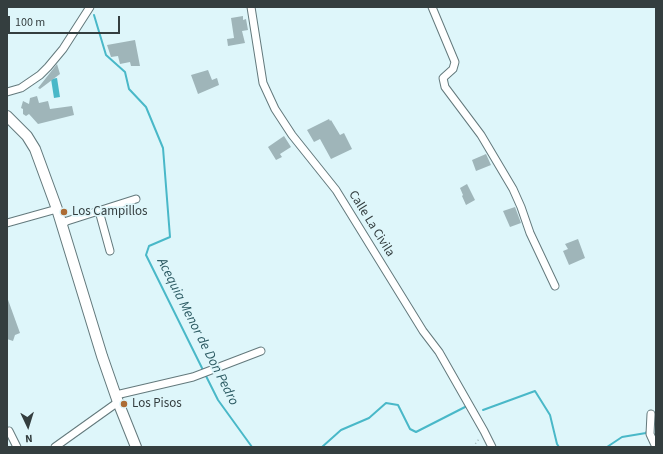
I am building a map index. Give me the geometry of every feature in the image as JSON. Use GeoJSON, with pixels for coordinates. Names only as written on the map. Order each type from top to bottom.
{"type":"FeatureCollection","features":[{"type":"Feature","properties":{"kind":"main road"},"geometry":{"type":"LineString","coordinates":[[7,116],[27,136],[35,149],[62,224],[102,356],[136,447]]}},
{"type":"Feature","properties":{"kind":"street"},"geometry":{"type":"LineString","coordinates":[[7,92],[20,88],[40,75],[48,67],[63,49],[90,7]]}},
{"type":"Feature","properties":{"kind":"street","name":"Calle La Civila"},"geometry":{"type":"LineString","coordinates":[[251,7],[263,83],[275,109],[292,135],[336,190],[424,331],[439,352],[492,447]]}},
{"type":"Feature","properties":{"kind":"street"},"geometry":{"type":"LineString","coordinates":[[432,7],[455,62],[453,69],[444,75],[443,78],[446,87],[481,135],[513,189],[530,233],[555,286]]}},
{"type":"Feature","properties":{"kind":"street"},"geometry":{"type":"LineString","coordinates":[[62,224],[136,200]]}},
{"type":"Feature","properties":{"kind":"street"},"geometry":{"type":"LineString","coordinates":[[7,223],[57,209]]}},
{"type":"Feature","properties":{"kind":"street"},"geometry":{"type":"LineString","coordinates":[[99,211],[110,251]]}},
{"type":"Feature","properties":{"kind":"street"},"geometry":{"type":"LineString","coordinates":[[55,447],[117,398],[194,377],[261,351]]}},
{"type":"Feature","properties":{"kind":"street"},"geometry":{"type":"LineString","coordinates":[[651,414],[650,434],[656,447]]}},
{"type":"Feature","properties":{"kind":"street"},"geometry":{"type":"LineString","coordinates":[[7,432],[9,431],[17,447]]}},
{"type":"Feature","properties":{"kind":"path"},"geometry":{"type":"LineString","coordinates":[[473,447],[484,431]]}},
{"type":"Feature","properties":{"kind":"water"},"geometry":{"type":"Polygon","coordinates":[[[57,78],[60,97],[54,98],[51,79],[57,78]]]}},
{"type":"Feature","properties":{"kind":"building"},"geometry":{"type":"Polygon","coordinates":[[[243,16],[243,20],[246,19],[248,30],[242,31],[245,43],[228,46],[227,39],[234,38],[231,18],[243,16]]]}},
{"type":"Feature","properties":{"kind":"building"},"geometry":{"type":"Polygon","coordinates":[[[135,40],[140,66],[131,66],[130,62],[120,64],[118,56],[111,57],[107,45],[135,40]]]}},
{"type":"Feature","properties":{"kind":"building"},"geometry":{"type":"Polygon","coordinates":[[[57,64],[60,74],[40,89],[38,88],[57,64]]]}},
{"type":"Feature","properties":{"kind":"building"},"geometry":{"type":"Polygon","coordinates":[[[208,70],[212,80],[217,78],[219,85],[198,94],[191,75],[208,70]]]}},
{"type":"Feature","properties":{"kind":"building"},"geometry":{"type":"Polygon","coordinates":[[[37,96],[39,103],[48,101],[50,109],[72,106],[74,115],[38,124],[29,114],[26,116],[23,114],[23,109],[21,108],[23,101],[29,104],[30,98],[37,96]]]}},
{"type":"Feature","properties":{"kind":"building"},"geometry":{"type":"Polygon","coordinates":[[[329,119],[340,135],[344,133],[352,149],[331,159],[320,139],[314,142],[307,130],[329,119]]]}},
{"type":"Feature","properties":{"kind":"building"},"geometry":{"type":"Polygon","coordinates":[[[284,136],[291,147],[280,154],[282,157],[276,160],[268,147],[284,136]]]}},
{"type":"Feature","properties":{"kind":"building"},"geometry":{"type":"Polygon","coordinates":[[[486,154],[491,165],[476,171],[472,160],[486,154]]]}},
{"type":"Feature","properties":{"kind":"building"},"geometry":{"type":"Polygon","coordinates":[[[467,184],[475,200],[466,205],[460,188],[467,184]]]}},
{"type":"Feature","properties":{"kind":"building"},"geometry":{"type":"Polygon","coordinates":[[[515,207],[521,223],[510,227],[503,211],[515,207]]]}},
{"type":"Feature","properties":{"kind":"building"},"geometry":{"type":"Polygon","coordinates":[[[578,239],[585,258],[569,265],[563,251],[568,249],[565,244],[578,239]]]}},
{"type":"Feature","properties":{"kind":"building"},"geometry":{"type":"Polygon","coordinates":[[[7,297],[20,333],[15,335],[13,341],[7,339],[7,297]]]}},
{"type":"Feature","properties":{"kind":"waterway","name":"Acequia Menor de Don Pedro"},"geometry":{"type":"LineString","coordinates":[[94,15],[106,55],[125,72],[129,89],[146,107],[163,148],[170,237],[149,246],[146,255],[203,370]]}},
{"type":"Feature","properties":{"kind":"waterway","name":"Acequia Menor de Don Pedro"},"geometry":{"type":"LineString","coordinates":[[205,374],[218,400],[252,447]]}},
{"type":"Feature","properties":{"kind":"waterway","name":"Acequia Menor de Don Pedro"},"geometry":{"type":"LineString","coordinates":[[483,410],[535,391],[550,415],[559,447]]}},
{"type":"Feature","properties":{"kind":"waterway","name":"Acequia Menor de Don Pedro"},"geometry":{"type":"LineString","coordinates":[[322,447],[341,430],[369,418],[386,403],[398,405],[410,429],[416,432],[467,406]]}},
{"type":"Feature","properties":{"kind":"waterway","name":"Acequia Menor de Don Pedro"},"geometry":{"type":"LineString","coordinates":[[607,447],[622,437],[646,433],[648,429]]}},
{"type":"Feature","properties":{"kind":"place","name":"Los Campillos"},"geometry":{"type":"Point","coordinates":[64,212]}},
{"type":"Feature","properties":{"kind":"place","name":"Los Pisos"},"geometry":{"type":"Point","coordinates":[124,404]}}]}
